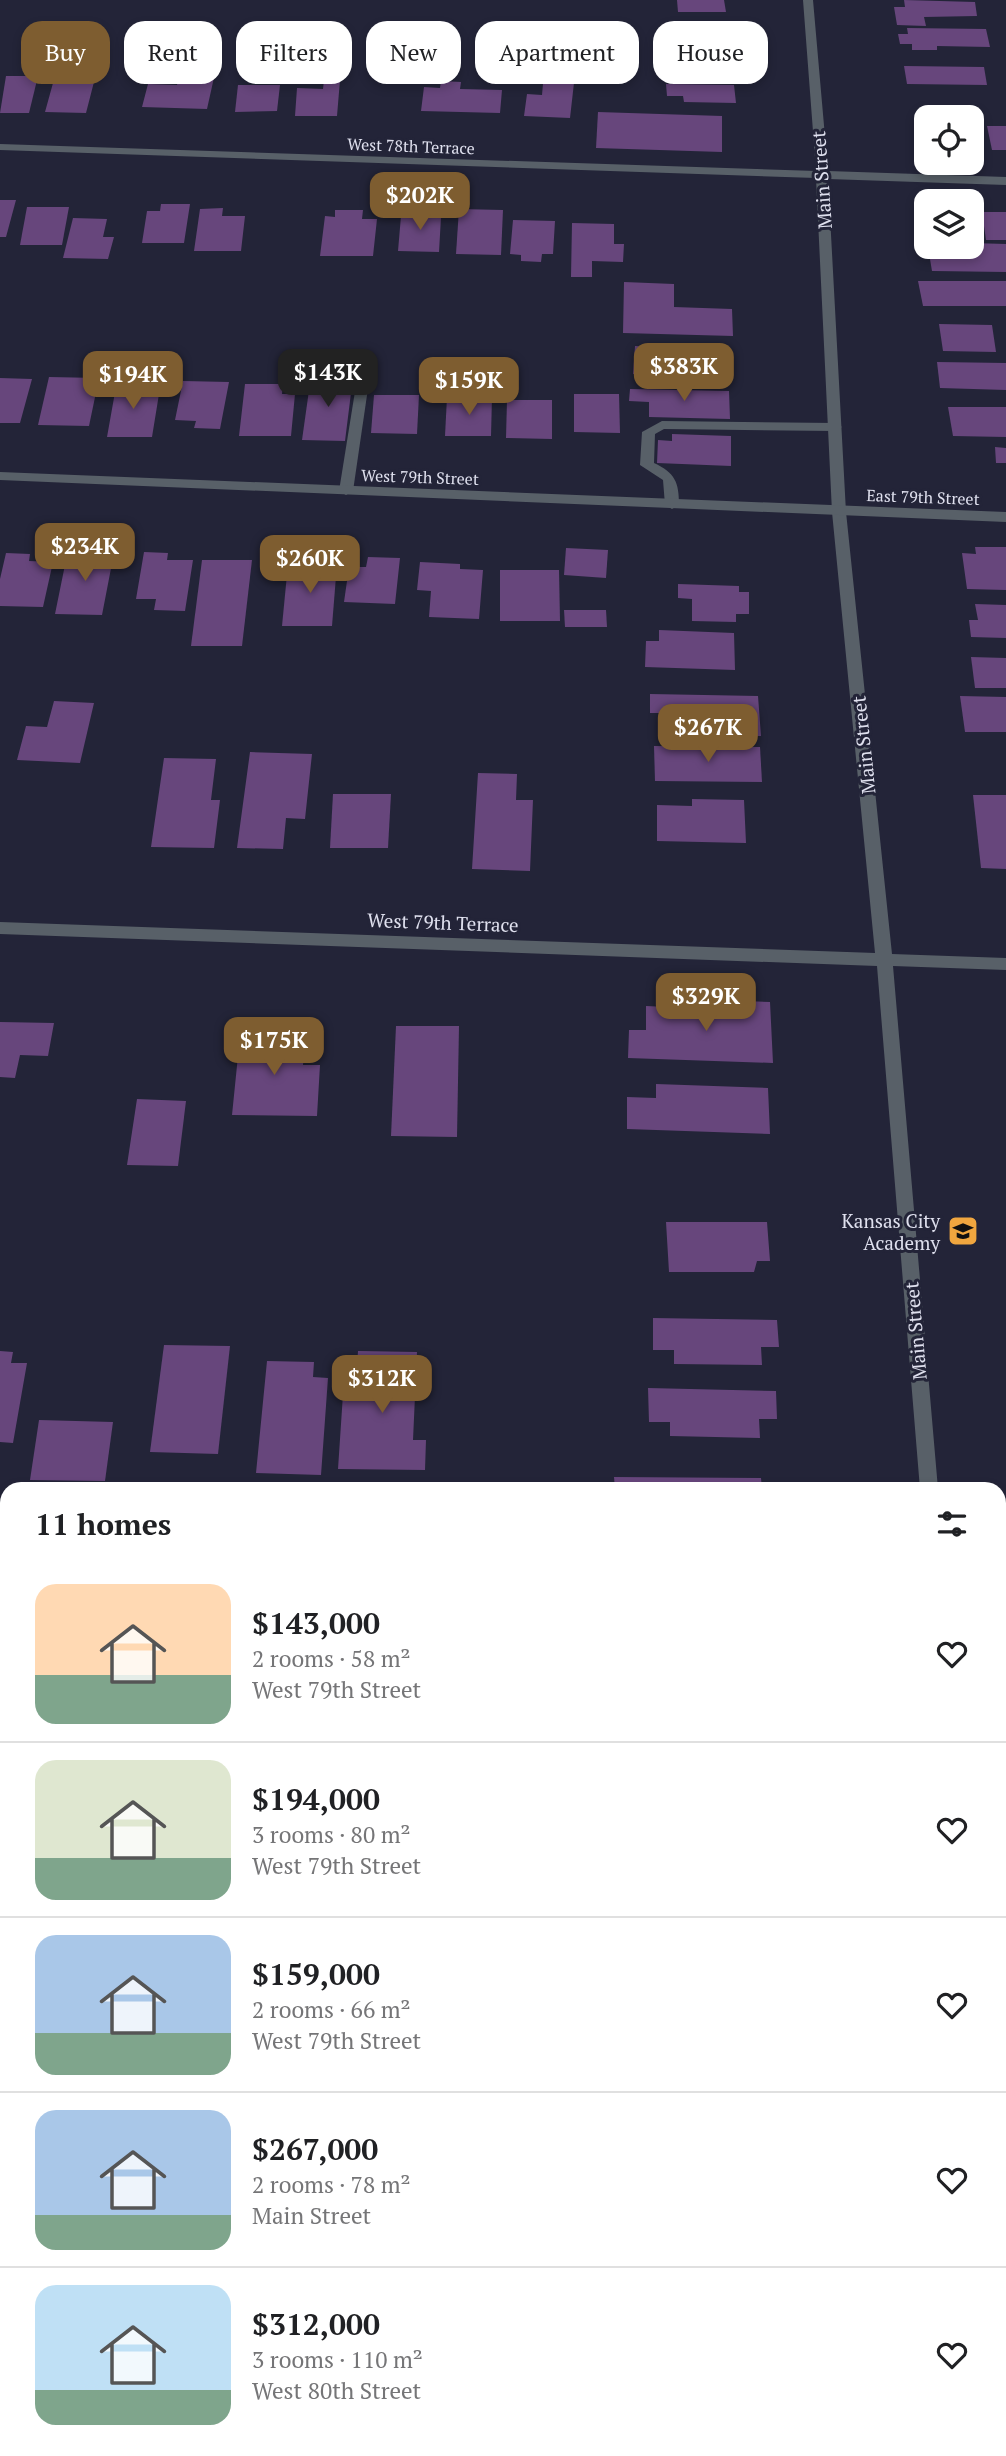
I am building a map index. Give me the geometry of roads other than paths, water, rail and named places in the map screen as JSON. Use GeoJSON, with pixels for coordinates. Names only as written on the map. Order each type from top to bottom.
{"type":"FeatureCollection","features":[{"type":"Feature","properties":{"kind":"street","name":"Main Street"},"geometry":{"type":"LineString","coordinates":[[808,0],[822,176],[839,512],[884,958],[928,1482]]}},
{"type":"Feature","properties":{"kind":"street","name":"West 78th Terrace"},"geometry":{"type":"LineString","coordinates":[[0,147],[1006,181]]}},
{"type":"Feature","properties":{"kind":"street"},"geometry":{"type":"LineString","coordinates":[[346,491],[367,354]]}},
{"type":"Feature","properties":{"kind":"street"},"geometry":{"type":"LineString","coordinates":[[673,505],[672,481],[669,475],[648,465],[649,432],[662,425],[835,427]]}},
{"type":"Feature","properties":{"kind":"street","name":"West 79th Street"},"geometry":{"type":"LineString","coordinates":[[0,476],[839,512]]}},
{"type":"Feature","properties":{"kind":"street","name":"East 79th Street"},"geometry":{"type":"LineString","coordinates":[[839,512],[1006,517]]}},
{"type":"Feature","properties":{"kind":"street","name":"West 79th Terrace"},"geometry":{"type":"LineString","coordinates":[[0,928],[1006,964]]}},
{"type":"Feature","properties":{"kind":"place","name":"Kansas City Academy"},"geometry":{"type":"Point","coordinates":[963,1231]}}]}
